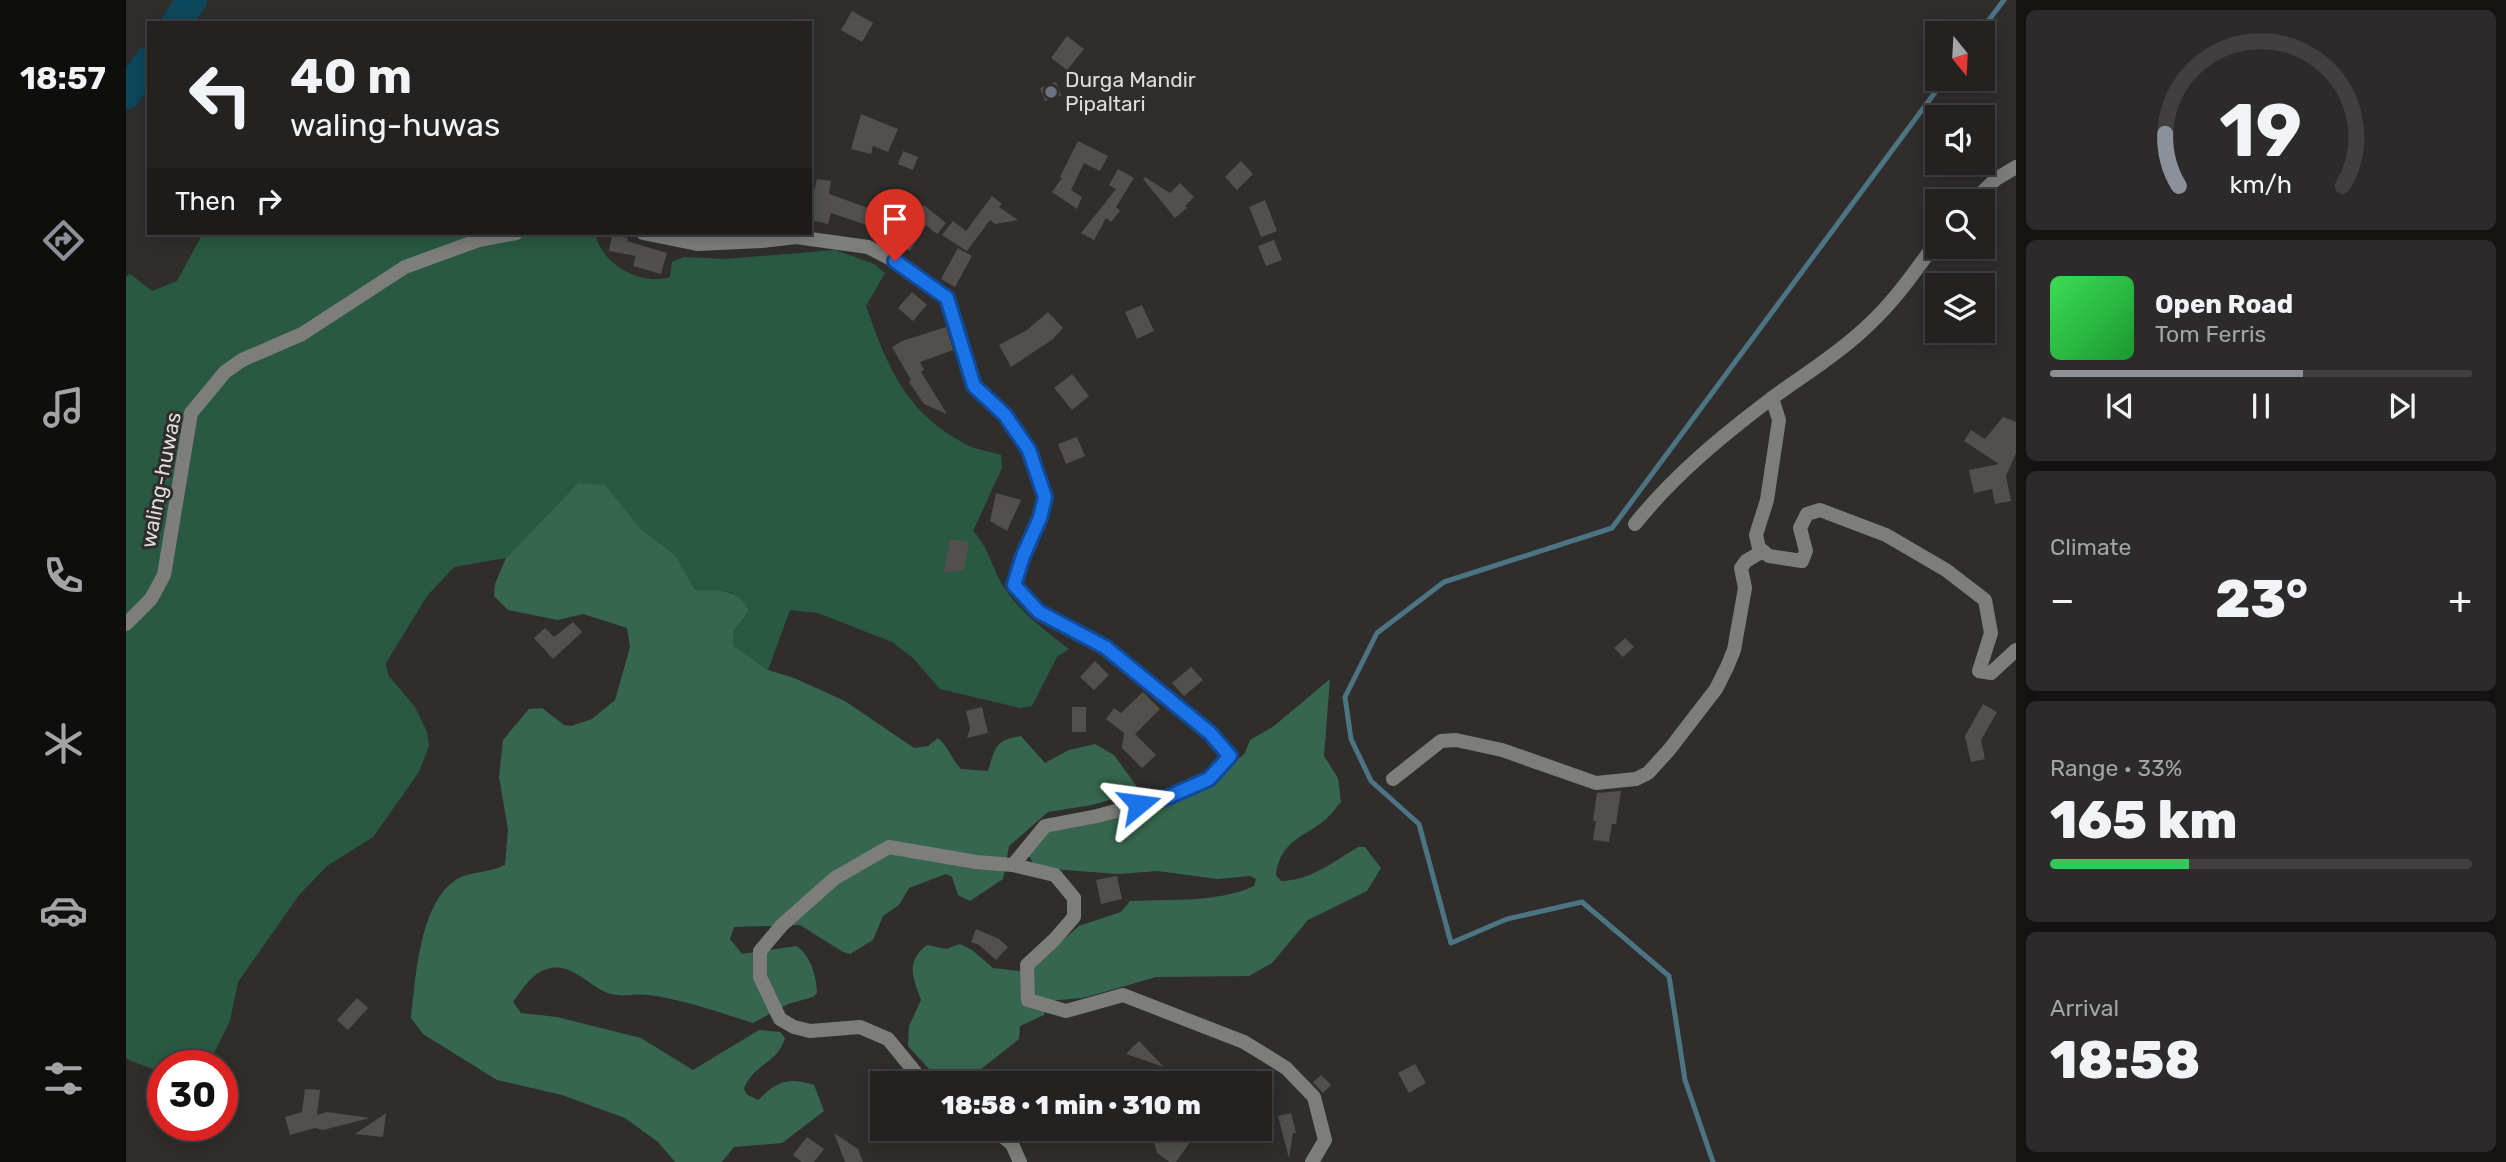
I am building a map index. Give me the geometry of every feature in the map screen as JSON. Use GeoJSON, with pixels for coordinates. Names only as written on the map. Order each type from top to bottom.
{"type":"FeatureCollection","features":[{"type":"Feature","properties":{"kind":"street"},"geometry":{"type":"LineString","coordinates":[[1986,189],[2016,167]]}},
{"type":"Feature","properties":{"kind":"street","name":"waling-huwas"},"geometry":{"type":"LineString","coordinates":[[126,624],[151,599],[164,575],[191,413],[225,372],[242,359],[302,334],[405,267],[480,240],[506,235]]}},
{"type":"Feature","properties":{"kind":"street"},"geometry":{"type":"LineString","coordinates":[[653,235],[697,244],[796,237],[868,247],[895,261],[947,298],[974,386],[1005,415],[1029,450],[1045,497],[1040,518],[1023,556],[1014,585],[1039,612],[1105,647],[1210,733],[1230,756],[1209,779],[1168,797],[1097,816],[1045,826],[1013,865]]}},
{"type":"Feature","properties":{"kind":"street"},"geometry":{"type":"LineString","coordinates":[[1635,524],[1681,472],[1772,398],[1817,368],[1862,332],[1891,302],[1925,257]]}},
{"type":"Feature","properties":{"kind":"street"},"geometry":{"type":"LineString","coordinates":[[1772,398],[1779,420],[1767,500],[1756,535],[1759,548],[1769,556],[1802,561],[1806,551],[1800,528],[1807,514],[1820,510],[1886,535],[1947,570],[1984,600],[1991,633],[1979,671],[1992,673],[2016,650]]}},
{"type":"Feature","properties":{"kind":"street"},"geometry":{"type":"LineString","coordinates":[[1393,779],[1441,741],[1456,740],[1502,750],[1596,783],[1627,781],[1648,773],[1716,689],[1734,650],[1745,588],[1741,568],[1745,561],[1763,551]]}},
{"type":"Feature","properties":{"kind":"street"},"geometry":{"type":"LineString","coordinates":[[914,1071],[888,1039],[860,1027],[810,1031],[780,1020],[761,978],[760,951],[782,925],[835,878],[890,848],[1013,865],[1055,875],[1074,898],[1074,917],[1055,940],[1027,965],[1028,1000],[1066,1011],[1123,995],[1244,1042],[1286,1068],[1314,1097],[1325,1140],[1312,1162]]}},
{"type":"Feature","properties":{"kind":"street"},"geometry":{"type":"LineString","coordinates":[[1009,1141],[1020,1162]]}},
{"type":"Feature","properties":{"kind":"green space"},"geometry":{"type":"Polygon","coordinates":[[[202,235],[596,235],[613,263],[635,275],[658,279],[670,277],[672,262],[684,257],[726,259],[835,250],[874,264],[885,273],[866,306],[882,348],[901,386],[927,417],[944,431],[969,446],[1001,455],[1002,468],[973,531],[983,544],[1011,598],[1069,649],[1057,657],[1032,706],[1020,708],[940,689],[913,658],[892,642],[818,613],[790,610],[768,670],[732,646],[733,632],[749,611],[731,592],[695,590],[676,556],[641,529],[605,486],[578,483],[506,558],[454,567],[427,596],[386,663],[388,675],[415,707],[427,732],[429,746],[419,772],[373,837],[327,866],[299,895],[238,982],[230,1021],[216,1050],[147,1050],[147,1067],[129,1060],[126,1058],[126,277],[130,274],[152,291],[177,281],[202,235]]]}},
{"type":"Feature","properties":{"kind":"green space"},"geometry":{"type":"Polygon","coordinates":[[[578,483],[605,485],[641,529],[676,556],[695,590],[726,592],[739,598],[749,611],[733,632],[733,646],[768,670],[794,678],[845,701],[914,748],[928,746],[938,738],[961,769],[988,771],[997,746],[1021,736],[1045,763],[1069,750],[1095,744],[1114,755],[1138,788],[1134,793],[1092,805],[1048,812],[1009,846],[1003,879],[970,901],[958,895],[952,877],[946,874],[909,888],[899,905],[883,916],[873,940],[850,954],[800,925],[734,927],[730,939],[742,954],[796,946],[809,960],[816,980],[817,993],[813,997],[788,1004],[753,1023],[662,997],[611,994],[565,969],[547,969],[527,983],[513,1002],[521,1013],[557,1017],[641,1038],[693,1070],[759,1030],[780,1032],[785,1038],[782,1046],[754,1073],[744,1088],[746,1094],[758,1100],[783,1082],[797,1081],[814,1085],[824,1111],[782,1143],[734,1147],[722,1162],[675,1162],[658,1142],[625,1118],[562,1095],[497,1080],[423,1034],[411,1018],[422,941],[435,904],[459,878],[505,865],[508,830],[499,777],[503,740],[529,709],[542,708],[564,725],[571,726],[592,719],[615,700],[630,647],[627,628],[583,614],[558,620],[508,610],[494,596],[495,584],[506,558],[578,483]]]}},
{"type":"Feature","properties":{"kind":"green space"},"geometry":{"type":"Polygon","coordinates":[[[1330,679],[1324,756],[1338,778],[1341,802],[1326,819],[1288,847],[1278,863],[1276,875],[1281,881],[1302,878],[1358,847],[1365,847],[1381,868],[1367,891],[1308,920],[1272,963],[1249,976],[1156,977],[1083,998],[1046,1001],[1044,1015],[1020,1026],[1019,1039],[980,1070],[930,1070],[908,1046],[909,1026],[921,1000],[913,964],[927,945],[946,949],[960,944],[972,950],[993,968],[1027,972],[1079,926],[1121,912],[1130,901],[1209,898],[1254,886],[1256,879],[1250,876],[1217,879],[1158,871],[1118,874],[1052,869],[1033,863],[1027,852],[1050,828],[1210,786],[1245,753],[1250,740],[1274,726],[1330,679]]]}},
{"type":"Feature","properties":{"kind":"building"},"geometry":{"type":"Polygon","coordinates":[[[852,11],[873,23],[862,42],[841,30],[852,11]]]}},
{"type":"Feature","properties":{"kind":"building"},"geometry":{"type":"Polygon","coordinates":[[[1067,36],[1084,49],[1067,70],[1051,58],[1067,36]]]}},
{"type":"Feature","properties":{"kind":"building"},"geometry":{"type":"Polygon","coordinates":[[[1056,82],[1061,95],[1045,101],[1040,88],[1056,82]]]}},
{"type":"Feature","properties":{"kind":"building"},"geometry":{"type":"Polygon","coordinates":[[[861,114],[898,129],[888,152],[873,146],[871,154],[851,149],[861,114]]]}},
{"type":"Feature","properties":{"kind":"building"},"geometry":{"type":"Polygon","coordinates":[[[1078,141],[1108,156],[1100,171],[1084,163],[1071,190],[1082,197],[1077,209],[1052,192],[1062,178],[1060,177],[1078,141]]]}},
{"type":"Feature","properties":{"kind":"building"},"geometry":{"type":"Polygon","coordinates":[[[903,151],[918,157],[913,170],[898,164],[903,151]]]}},
{"type":"Feature","properties":{"kind":"building"},"geometry":{"type":"Polygon","coordinates":[[[1241,161],[1253,174],[1237,190],[1225,177],[1241,161]]]}},
{"type":"Feature","properties":{"kind":"building"},"geometry":{"type":"Polygon","coordinates":[[[1118,169],[1134,178],[1116,207],[1120,211],[1111,222],[1106,218],[1094,240],[1081,233],[1116,189],[1109,185],[1118,169]]]}},
{"type":"Feature","properties":{"kind":"building"},"geometry":{"type":"Polygon","coordinates":[[[1145,177],[1170,193],[1180,183],[1194,197],[1185,206],[1187,208],[1175,218],[1143,179],[1145,177]]]}},
{"type":"Feature","properties":{"kind":"building"},"geometry":{"type":"Polygon","coordinates":[[[817,179],[831,181],[829,194],[888,215],[901,195],[922,207],[924,205],[946,223],[937,234],[926,225],[910,251],[881,235],[884,231],[831,213],[828,224],[812,220],[812,199],[817,179]]]}},
{"type":"Feature","properties":{"kind":"building"},"geometry":{"type":"Polygon","coordinates":[[[992,196],[1002,204],[999,207],[1018,220],[995,224],[990,220],[967,251],[942,235],[953,221],[966,231],[992,196]]]}},
{"type":"Feature","properties":{"kind":"building"},"geometry":{"type":"Polygon","coordinates":[[[1265,200],[1277,231],[1261,237],[1249,207],[1265,200]]]}},
{"type":"Feature","properties":{"kind":"building"},"geometry":{"type":"Polygon","coordinates":[[[612,235],[628,238],[627,241],[667,253],[661,274],[633,266],[636,256],[609,251],[612,235]]]}},
{"type":"Feature","properties":{"kind":"building"},"geometry":{"type":"Polygon","coordinates":[[[1274,240],[1282,260],[1266,266],[1258,246],[1274,240]]]}},
{"type":"Feature","properties":{"kind":"building"},"geometry":{"type":"Polygon","coordinates":[[[958,248],[972,256],[955,287],[941,279],[958,248]]]}},
{"type":"Feature","properties":{"kind":"building"},"geometry":{"type":"Polygon","coordinates":[[[912,292],[927,305],[913,321],[898,308],[912,292]]]}},
{"type":"Feature","properties":{"kind":"building"},"geometry":{"type":"Polygon","coordinates":[[[1142,305],[1154,331],[1137,339],[1125,312],[1142,305]]]}},
{"type":"Feature","properties":{"kind":"building"},"geometry":{"type":"Polygon","coordinates":[[[1048,312],[1063,328],[1053,339],[1011,367],[999,345],[1027,330],[1048,312]]]}},
{"type":"Feature","properties":{"kind":"building"},"geometry":{"type":"Polygon","coordinates":[[[946,327],[953,350],[920,362],[924,370],[921,372],[947,414],[924,404],[909,382],[911,380],[892,347],[902,341],[946,327]]]}},
{"type":"Feature","properties":{"kind":"building"},"geometry":{"type":"Polygon","coordinates":[[[1072,374],[1089,396],[1072,410],[1054,388],[1072,374]]]}},
{"type":"Feature","properties":{"kind":"building"},"geometry":{"type":"Polygon","coordinates":[[[2003,417],[2016,422],[2016,453],[2006,476],[2011,501],[1995,504],[1992,489],[1974,493],[1969,470],[1999,464],[1964,441],[1971,430],[1985,439],[2003,417]]]}},
{"type":"Feature","properties":{"kind":"building"},"geometry":{"type":"Polygon","coordinates":[[[1077,437],[1085,456],[1066,464],[1058,444],[1077,437]]]}},
{"type":"Feature","properties":{"kind":"building"},"geometry":{"type":"Polygon","coordinates":[[[996,493],[1021,500],[1007,531],[990,521],[996,493]]]}},
{"type":"Feature","properties":{"kind":"building"},"geometry":{"type":"Polygon","coordinates":[[[950,539],[969,542],[964,570],[944,573],[950,539]]]}},
{"type":"Feature","properties":{"kind":"building"},"geometry":{"type":"Polygon","coordinates":[[[573,622],[582,632],[553,659],[534,638],[545,628],[554,637],[573,622]]]}},
{"type":"Feature","properties":{"kind":"building"},"geometry":{"type":"Polygon","coordinates":[[[1625,638],[1634,647],[1623,657],[1614,648],[1625,638]]]}},
{"type":"Feature","properties":{"kind":"building"},"geometry":{"type":"Polygon","coordinates":[[[1095,661],[1109,675],[1094,690],[1080,677],[1095,661]]]}},
{"type":"Feature","properties":{"kind":"building"},"geometry":{"type":"Polygon","coordinates":[[[1191,667],[1203,680],[1184,696],[1172,683],[1191,667]]]}},
{"type":"Feature","properties":{"kind":"building"},"geometry":{"type":"Polygon","coordinates":[[[1143,692],[1160,709],[1135,734],[1156,755],[1142,768],[1122,748],[1124,733],[1106,719],[1114,708],[1121,713],[1143,692]]]}},
{"type":"Feature","properties":{"kind":"building"},"geometry":{"type":"Polygon","coordinates":[[[1983,704],[1997,712],[1981,740],[1985,759],[1971,762],[1965,736],[1983,704]]]}},
{"type":"Feature","properties":{"kind":"building"},"geometry":{"type":"Polygon","coordinates":[[[982,707],[988,733],[967,738],[970,728],[966,711],[982,707]]]}},
{"type":"Feature","properties":{"kind":"building"},"geometry":{"type":"Polygon","coordinates":[[[1072,707],[1086,707],[1086,732],[1072,732],[1072,707]]]}},
{"type":"Feature","properties":{"kind":"building"},"geometry":{"type":"Polygon","coordinates":[[[1621,791],[1616,824],[1612,824],[1609,842],[1593,840],[1597,793],[1621,791]]]}},
{"type":"Feature","properties":{"kind":"building"},"geometry":{"type":"Polygon","coordinates":[[[1117,876],[1122,899],[1101,904],[1096,880],[1117,876]]]}},
{"type":"Feature","properties":{"kind":"building"},"geometry":{"type":"Polygon","coordinates":[[[976,929],[999,939],[1008,947],[996,960],[979,945],[971,942],[976,929]]]}},
{"type":"Feature","properties":{"kind":"building"},"geometry":{"type":"Polygon","coordinates":[[[357,998],[368,1008],[348,1030],[337,1020],[357,998]]]}},
{"type":"Feature","properties":{"kind":"building"},"geometry":{"type":"Polygon","coordinates":[[[1139,1041],[1164,1067],[1126,1054],[1139,1041]]]}},
{"type":"Feature","properties":{"kind":"building"},"geometry":{"type":"Polygon","coordinates":[[[1415,1064],[1426,1083],[1409,1093],[1398,1073],[1415,1064]]]}},
{"type":"Feature","properties":{"kind":"building"},"geometry":{"type":"Polygon","coordinates":[[[1321,1075],[1331,1085],[1323,1093],[1313,1082],[1321,1075]]]}},
{"type":"Feature","properties":{"kind":"building"},"geometry":{"type":"Polygon","coordinates":[[[305,1089],[320,1090],[317,1115],[327,1112],[370,1118],[290,1135],[285,1117],[302,1112],[305,1089]]]}},
{"type":"Feature","properties":{"kind":"building"},"geometry":{"type":"Polygon","coordinates":[[[386,1113],[383,1137],[355,1134],[386,1113]]]}},
{"type":"Feature","properties":{"kind":"building"},"geometry":{"type":"Polygon","coordinates":[[[1291,1113],[1296,1133],[1293,1133],[1289,1158],[1278,1116],[1291,1113]]]}},
{"type":"Feature","properties":{"kind":"building"},"geometry":{"type":"Polygon","coordinates":[[[834,1133],[858,1149],[863,1162],[845,1162],[834,1133]]]}},
{"type":"Feature","properties":{"kind":"building"},"geometry":{"type":"Polygon","coordinates":[[[807,1137],[824,1149],[814,1162],[802,1162],[793,1155],[807,1137]]]}},
{"type":"Feature","properties":{"kind":"building"},"geometry":{"type":"Polygon","coordinates":[[[1154,1141],[1190,1141],[1176,1162],[1170,1162],[1157,1153],[1154,1141]]]}},
{"type":"Feature","properties":{"kind":"waterway"},"geometry":{"type":"LineString","coordinates":[[177,21],[192,0]]}},
{"type":"Feature","properties":{"kind":"waterway"},"geometry":{"type":"LineString","coordinates":[[1988,21],[2004,0]]}},
{"type":"Feature","properties":{"kind":"waterway"},"geometry":{"type":"LineString","coordinates":[[126,94],[147,64]]}},
{"type":"Feature","properties":{"kind":"waterway"},"geometry":{"type":"LineString","coordinates":[[1713,1162],[1685,1080],[1669,976],[1582,902],[1507,919],[1451,943],[1419,824],[1371,781],[1351,739],[1345,697],[1377,633],[1444,582],[1612,528],[1936,91]]}},
{"type":"Feature","properties":{"kind":"place","name":"Durga Mandir Pipaltari"},"geometry":{"type":"Point","coordinates":[1051,92]}},
{"type":"Feature","properties":{"kind":"route"},"geometry":{"type":"LineString","coordinates":[[895,261],[947,298],[974,386],[1005,415],[1029,450],[1045,497],[1040,518],[1023,556],[1014,585],[1039,612],[1105,647],[1210,733],[1230,756],[1209,779],[1168,797],[1139,804]]}}]}
